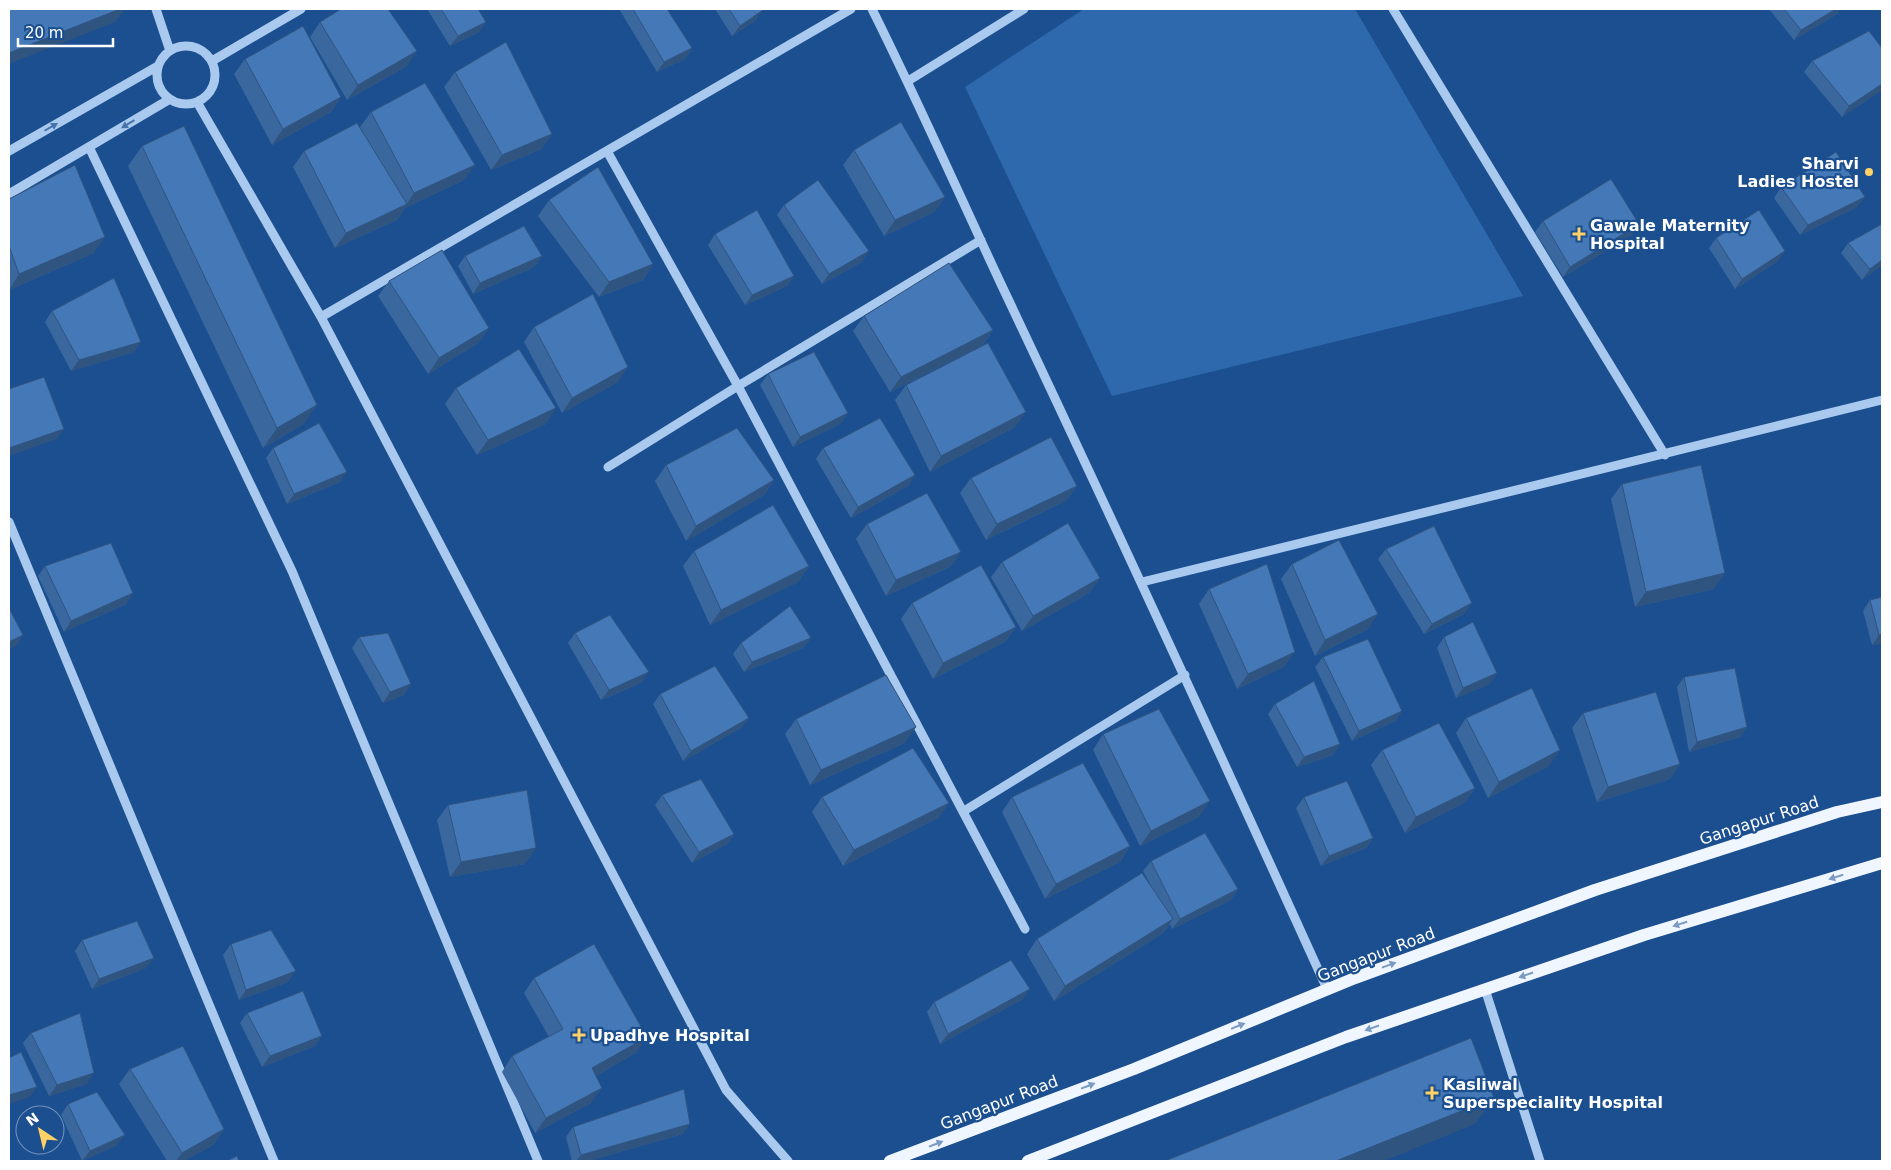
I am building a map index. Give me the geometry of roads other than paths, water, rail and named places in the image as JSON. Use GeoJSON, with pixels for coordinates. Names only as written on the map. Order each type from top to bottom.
{"type":"FeatureCollection","features":[{"type":"Feature","properties":{"kind":"main road","name":"Gangapur Road"},"geometry":{"type":"LineString","coordinates":[[890,1161],[1134,1069],[1327,989],[1596,890],[1837,812],[1882,802]]}},
{"type":"Feature","properties":{"kind":"main road"},"geometry":{"type":"LineString","coordinates":[[1028,1161],[1346,1036],[1644,935],[1882,863]]}},
{"type":"Feature","properties":{"kind":"street"},"geometry":{"type":"LineString","coordinates":[[156,9],[170,51]]}},
{"type":"Feature","properties":{"kind":"street"},"geometry":{"type":"LineString","coordinates":[[212,61],[301,9]]}},
{"type":"Feature","properties":{"kind":"street"},"geometry":{"type":"LineString","coordinates":[[321,316],[851,9]]}},
{"type":"Feature","properties":{"kind":"street"},"geometry":{"type":"LineString","coordinates":[[872,9],[908,81],[1142,582],[1327,989]]}},
{"type":"Feature","properties":{"kind":"street"},"geometry":{"type":"LineString","coordinates":[[908,81],[1024,9]]}},
{"type":"Feature","properties":{"kind":"street"},"geometry":{"type":"LineString","coordinates":[[1393,9],[1665,455]]}},
{"type":"Feature","properties":{"kind":"street"},"geometry":{"type":"LineString","coordinates":[[189,46],[206,54],[212,61],[215,70],[211,89],[205,97],[197,102],[188,104],[170,99],[163,93],[157,75],[158,66],[170,51],[179,47],[189,46]]}},
{"type":"Feature","properties":{"kind":"street"},"geometry":{"type":"LineString","coordinates":[[9,152],[158,66]]}},
{"type":"Feature","properties":{"kind":"street"},"geometry":{"type":"LineString","coordinates":[[9,194],[170,99]]}},
{"type":"Feature","properties":{"kind":"street"},"geometry":{"type":"LineString","coordinates":[[197,102],[321,316],[726,1090],[788,1161]]}},
{"type":"Feature","properties":{"kind":"street"},"geometry":{"type":"LineString","coordinates":[[89,147],[292,571],[538,1161]]}},
{"type":"Feature","properties":{"kind":"street"},"geometry":{"type":"LineString","coordinates":[[607,152],[738,386],[1025,929]]}},
{"type":"Feature","properties":{"kind":"street"},"geometry":{"type":"LineString","coordinates":[[608,467],[738,386],[981,240]]}},
{"type":"Feature","properties":{"kind":"street"},"geometry":{"type":"LineString","coordinates":[[1142,582],[1665,455],[1882,400]]}},
{"type":"Feature","properties":{"kind":"street"},"geometry":{"type":"LineString","coordinates":[[9,522],[274,1161]]}},
{"type":"Feature","properties":{"kind":"street"},"geometry":{"type":"LineString","coordinates":[[964,811],[1185,675]]}},
{"type":"Feature","properties":{"kind":"street"},"geometry":{"type":"LineString","coordinates":[[1485,989],[1540,1161]]}},
{"type":"Feature","properties":{"kind":"place","name":"Sharvi Ladies Hostel"},"geometry":{"type":"Point","coordinates":[1869,172]}},
{"type":"Feature","properties":{"kind":"place","name":"Gawale Maternity Hospital"},"geometry":{"type":"Point","coordinates":[1579,234]}},
{"type":"Feature","properties":{"kind":"place","name":"Upadhye Hospital"},"geometry":{"type":"Point","coordinates":[579,1035]}},
{"type":"Feature","properties":{"kind":"place","name":"Kasliwal Superspeciality Hospital"},"geometry":{"type":"Point","coordinates":[1432,1093]}}]}
